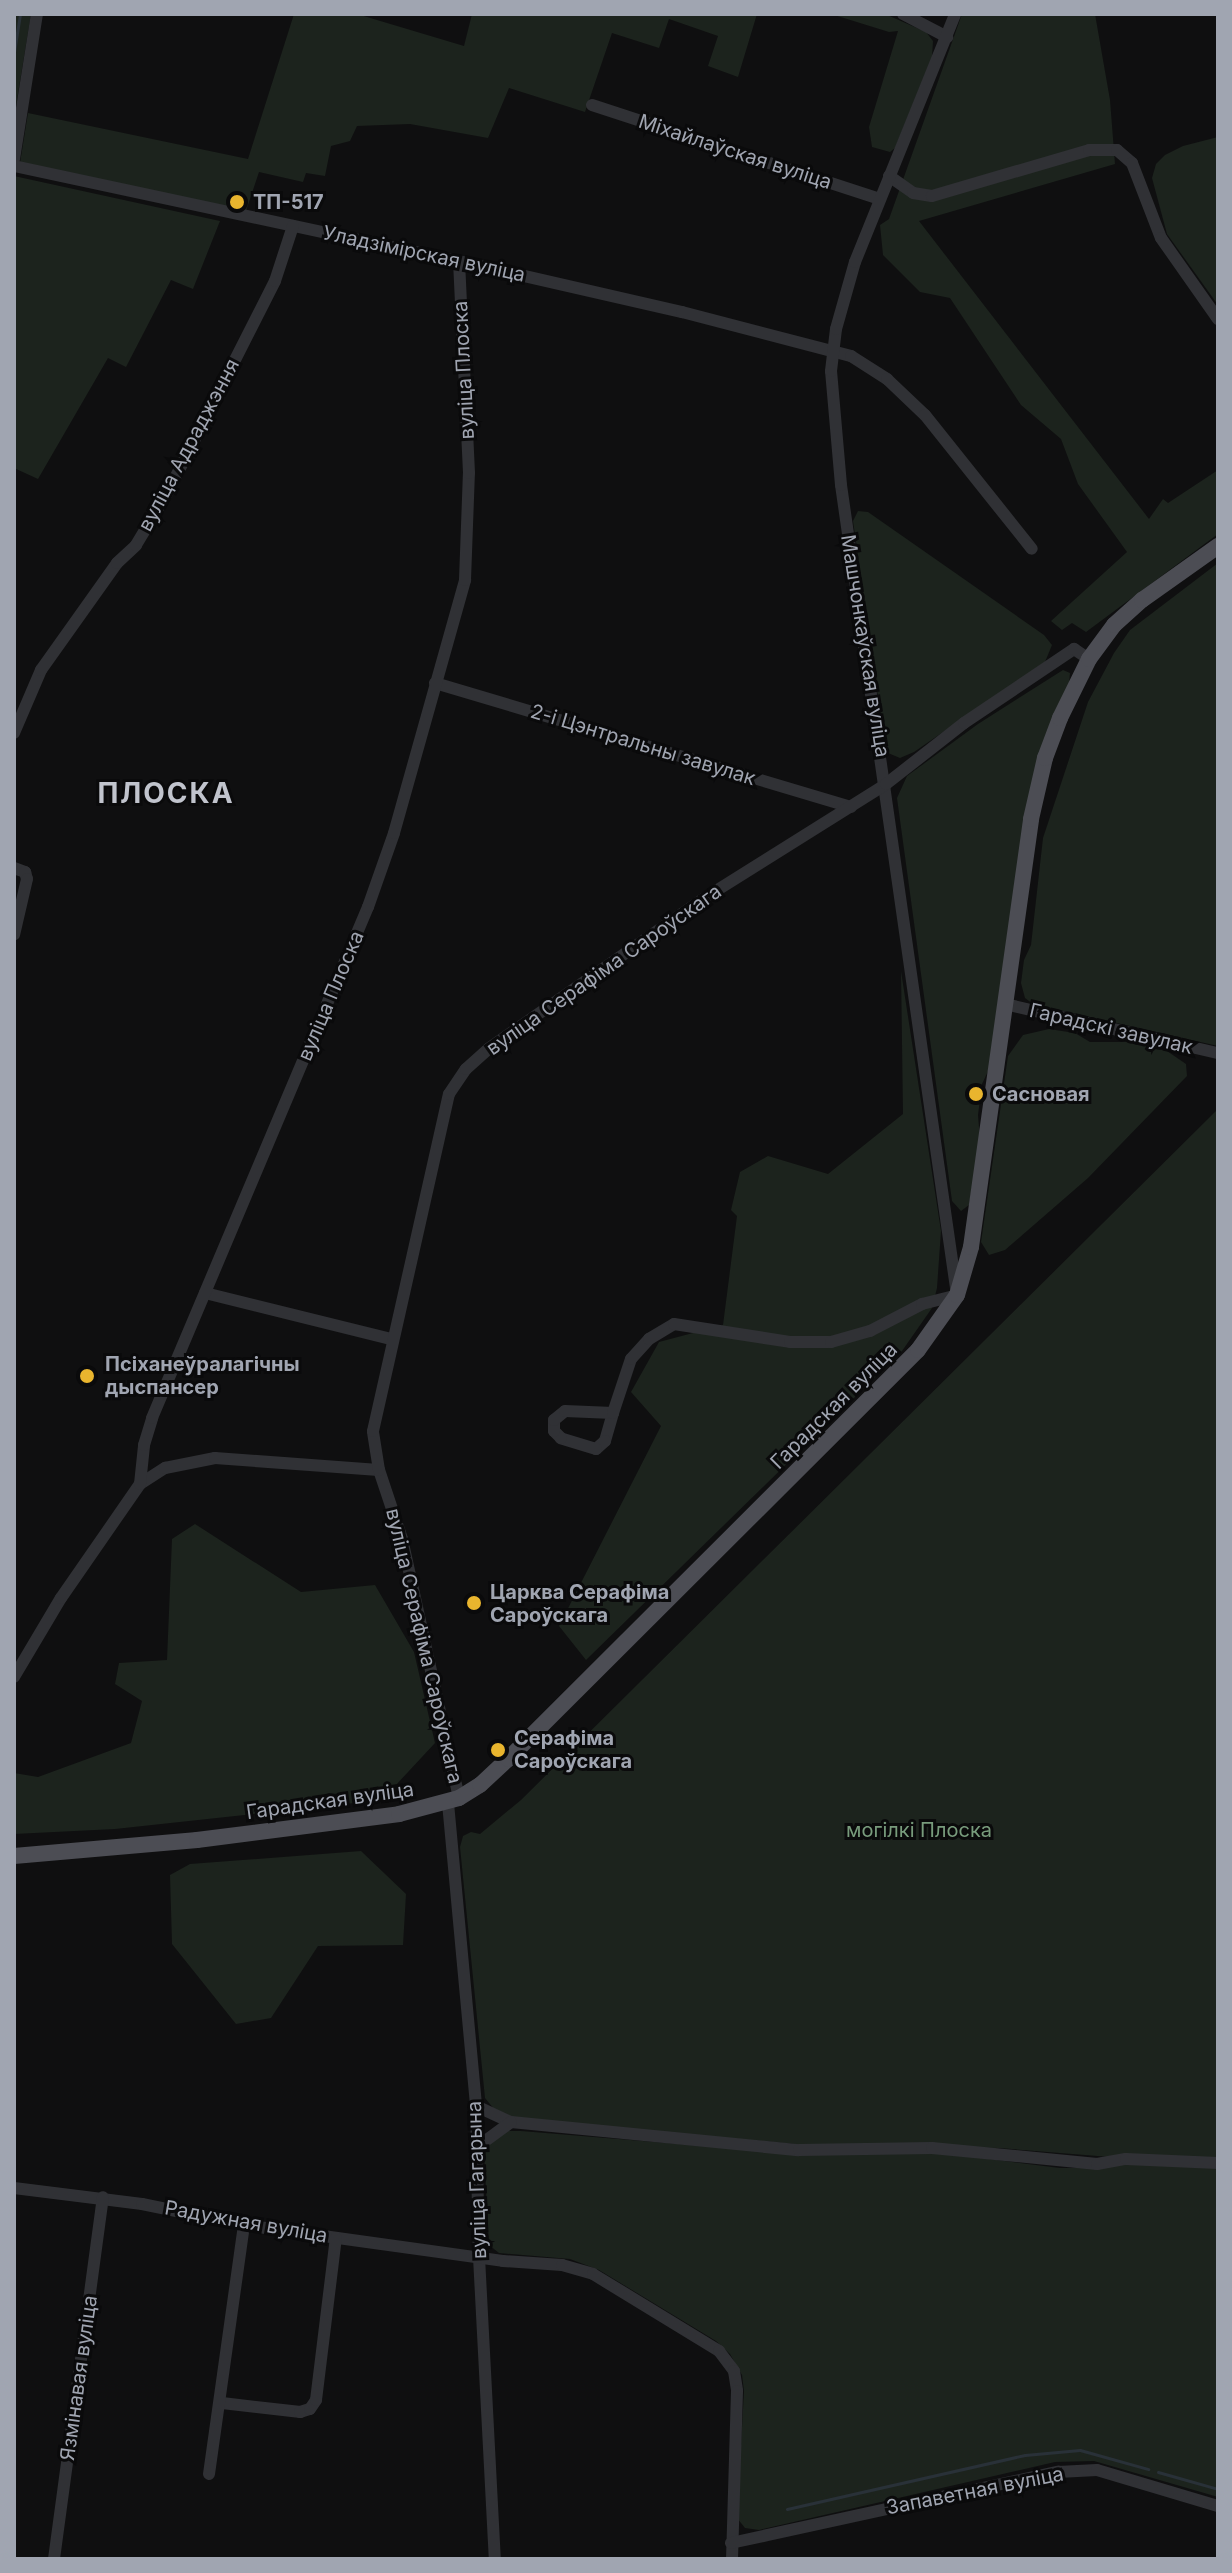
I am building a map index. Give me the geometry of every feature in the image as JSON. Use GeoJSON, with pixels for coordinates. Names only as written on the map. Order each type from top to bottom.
{"type":"FeatureCollection","features":[{"type":"Feature","properties":{"kind":"main road","name":"Гарадская вуліца"},"geometry":{"type":"LineString","coordinates":[[14,1856],[212,1838],[399,1814],[453,1800],[480,1785],[508,1759],[907,1361],[957,1295],[977,1221],[1037,787],[1060,718],[1089,659],[1114,625],[1142,600],[1218,546]]}},
{"type":"Feature","properties":{"kind":"street"},"geometry":{"type":"LineString","coordinates":[[14,159],[37,14]]}},
{"type":"Feature","properties":{"kind":"street"},"geometry":{"type":"LineString","coordinates":[[903,14],[947,37]]}},
{"type":"Feature","properties":{"kind":"street","name":"Машчонкаўская вуліца"},"geometry":{"type":"LineString","coordinates":[[955,14],[879,199],[848,284],[833,350],[833,421],[939,1163],[951,1273],[957,1295]]}},
{"type":"Feature","properties":{"kind":"street","name":"Міхайлаўская вуліца"},"geometry":{"type":"LineString","coordinates":[[592,105],[879,199]]}},
{"type":"Feature","properties":{"kind":"street"},"geometry":{"type":"LineString","coordinates":[[889,176],[913,193],[932,196],[1089,150],[1117,150],[1132,163],[1161,238],[1218,319]]}},
{"type":"Feature","properties":{"kind":"street","name":"Уладзімірская вуліца"},"geometry":{"type":"LineString","coordinates":[[14,166],[459,261],[833,350],[868,365],[906,395],[1032,549]]}},
{"type":"Feature","properties":{"kind":"street","name":"вуліца Адраджэння"},"geometry":{"type":"LineString","coordinates":[[14,733],[24,702],[41,670],[117,563],[136,545],[169,490],[275,281],[293,226]]}},
{"type":"Feature","properties":{"kind":"street","name":"вуліца Плоска"},"geometry":{"type":"LineString","coordinates":[[14,1677],[61,1598],[140,1484],[148,1430],[368,907],[394,833],[465,580],[469,542],[459,261]]}},
{"type":"Feature","properties":{"kind":"street","name":"вуліца Серафіма Сароўскага"},"geometry":{"type":"LineString","coordinates":[[453,1800],[402,1539],[379,1470],[373,1431],[444,1108],[466,1069],[488,1049],[703,899],[886,784],[964,723],[1074,649],[1089,659]]}},
{"type":"Feature","properties":{"kind":"street","name":"2-і Цэнтральны завулак"},"geometry":{"type":"LineString","coordinates":[[435,683],[851,807]]}},
{"type":"Feature","properties":{"kind":"street"},"geometry":{"type":"LineString","coordinates":[[14,868],[25,872],[27,879],[14,935]]}},
{"type":"Feature","properties":{"kind":"street","name":"Гарадскі завулак"},"geometry":{"type":"LineString","coordinates":[[1005,1004],[1218,1053]]}},
{"type":"Feature","properties":{"kind":"street"},"geometry":{"type":"LineString","coordinates":[[205,1293],[391,1339]]}},
{"type":"Feature","properties":{"kind":"street"},"geometry":{"type":"LineString","coordinates":[[613,1413],[565,1411],[554,1420],[554,1431],[561,1438],[596,1449],[605,1441],[631,1359],[649,1339],[674,1324],[790,1342],[831,1342],[870,1331],[932,1301],[957,1295]]}},
{"type":"Feature","properties":{"kind":"street"},"geometry":{"type":"LineString","coordinates":[[140,1484],[165,1468],[215,1458],[379,1470]]}},
{"type":"Feature","properties":{"kind":"street","name":"вуліца Гагарына"},"geometry":{"type":"LineString","coordinates":[[453,1800],[476,2106],[479,2257],[495,2559]]}},
{"type":"Feature","properties":{"kind":"street"},"geometry":{"type":"LineString","coordinates":[[476,2106],[511,2122],[799,2150],[932,2148],[1097,2164],[1126,2159],[1218,2163]]}},
{"type":"Feature","properties":{"kind":"street"},"geometry":{"type":"LineString","coordinates":[[477,2147],[511,2122]]}},
{"type":"Feature","properties":{"kind":"street","name":"Радужная вуліца"},"geometry":{"type":"LineString","coordinates":[[14,2188],[103,2197],[244,2225],[336,2238],[562,2265],[593,2274],[719,2351],[734,2371],[737,2391],[732,2559]]}},
{"type":"Feature","properties":{"kind":"street","name":"Язмінавая вуліца"},"geometry":{"type":"LineString","coordinates":[[54,2559],[103,2197]]}},
{"type":"Feature","properties":{"kind":"street"},"geometry":{"type":"LineString","coordinates":[[209,2474],[222,2403],[244,2225]]}},
{"type":"Feature","properties":{"kind":"street"},"geometry":{"type":"LineString","coordinates":[[222,2403],[300,2412],[310,2409],[316,2400],[336,2238]]}},
{"type":"Feature","properties":{"kind":"street","name":"Запаветная вуліца"},"geometry":{"type":"LineString","coordinates":[[731,2543],[1058,2472],[1097,2470],[1218,2506]]}},
{"type":"Feature","properties":{"kind":"green space"},"geometry":{"type":"Polygon","coordinates":[[[14,14],[31,14],[14,118],[14,14]]]}},
{"type":"Feature","properties":{"kind":"green space"},"geometry":{"type":"Polygon","coordinates":[[[294,14],[357,14],[464,46],[472,14],[757,14],[738,77],[708,66],[718,36],[669,19],[659,48],[612,33],[585,112],[509,88],[488,138],[410,124],[357,126],[350,141],[331,146],[325,176],[306,173],[303,182],[259,172],[246,211],[20,163],[28,113],[248,159],[294,14]]]}},
{"type":"Feature","properties":{"kind":"green space"},"geometry":{"type":"Polygon","coordinates":[[[831,14],[885,14],[926,32],[933,41],[932,57],[895,148],[890,152],[872,147],[869,127],[898,31],[889,32],[831,14]]]}},
{"type":"Feature","properties":{"kind":"green space"},"geometry":{"type":"Polygon","coordinates":[[[962,14],[1095,14],[1110,100],[1115,164],[919,221],[1149,519],[1163,499],[1168,503],[1218,470],[1218,534],[1086,632],[1072,623],[1062,630],[1051,621],[1127,552],[1078,484],[1061,439],[1021,405],[950,298],[920,292],[883,255],[880,225],[889,219],[962,14]]]}},
{"type":"Feature","properties":{"kind":"green space"},"geometry":{"type":"Polygon","coordinates":[[[1218,137],[1218,305],[1167,234],[1152,178],[1156,164],[1165,155],[1183,146],[1218,137]]]}},
{"type":"Feature","properties":{"kind":"green space"},"geometry":{"type":"Polygon","coordinates":[[[14,176],[220,221],[193,289],[171,280],[126,367],[108,358],[38,479],[14,468],[14,176]]]}},
{"type":"Feature","properties":{"kind":"green space"},"geometry":{"type":"Polygon","coordinates":[[[858,511],[868,512],[1044,635],[1052,645],[1045,662],[914,752],[900,758],[888,753],[885,746],[853,521],[858,511]]]}},
{"type":"Feature","properties":{"kind":"green space"},"geometry":{"type":"Polygon","coordinates":[[[1218,563],[1218,1046],[1033,1004],[1025,998],[1021,983],[1024,960],[1031,945],[1043,838],[1088,702],[1130,630],[1218,563]]]}},
{"type":"Feature","properties":{"kind":"green space"},"geometry":{"type":"Polygon","coordinates":[[[1063,670],[1070,673],[1069,684],[1043,746],[991,1065],[982,1084],[978,1115],[980,1139],[969,1205],[961,1211],[952,1201],[897,798],[907,776],[978,724],[1063,670]]]}},
{"type":"Feature","properties":{"kind":"green space"},"geometry":{"type":"Polygon","coordinates":[[[901,971],[941,1231],[937,1288],[932,1308],[902,1351],[586,1660],[559,1626],[661,1426],[631,1392],[659,1342],[723,1325],[737,1216],[731,1210],[740,1172],[768,1156],[828,1174],[903,1114],[901,971]]]}},
{"type":"Feature","properties":{"kind":"green space"},"geometry":{"type":"Polygon","coordinates":[[[1049,1029],[1075,1033],[1090,1042],[1129,1042],[1167,1051],[1186,1064],[1187,1076],[1088,1178],[1005,1250],[989,1255],[981,1242],[1008,1056],[1023,1035],[1049,1029]]]}},
{"type":"Feature","properties":{"kind":"green space","name":"могілкі Плоска"},"geometry":{"type":"Polygon","coordinates":[[[1218,1109],[1218,2497],[1094,2461],[1055,2462],[759,2530],[745,2528],[737,2518],[744,2391],[742,2375],[730,2354],[716,2341],[599,2270],[570,2259],[499,2253],[489,2245],[484,2152],[492,2141],[508,2131],[521,2131],[799,2154],[934,2152],[1060,2168],[1107,2168],[1110,2157],[999,2148],[806,2145],[516,2119],[494,2109],[485,2098],[460,1847],[463,1836],[471,1832],[480,1834],[521,1800],[1218,1109]]]}},
{"type":"Feature","properties":{"kind":"green space"},"geometry":{"type":"Polygon","coordinates":[[[195,1524],[301,1592],[375,1585],[414,1652],[435,1743],[382,1800],[115,1829],[14,1834],[14,1773],[38,1777],[131,1743],[142,1701],[115,1684],[119,1663],[167,1660],[172,1539],[195,1524]]]}},
{"type":"Feature","properties":{"kind":"green space"},"geometry":{"type":"Polygon","coordinates":[[[361,1851],[406,1894],[403,1945],[318,1946],[271,2018],[236,2024],[172,1944],[170,1875],[190,1864],[361,1851]]]}},
{"type":"Feature","properties":{"kind":"waterway"},"geometry":{"type":"LineString","coordinates":[[14,52],[20,14]]}},
{"type":"Feature","properties":{"kind":"waterway"},"geometry":{"type":"LineString","coordinates":[[787,2509],[1025,2455],[1080,2450],[1148,2469]]}},
{"type":"Feature","properties":{"kind":"waterway"},"geometry":{"type":"LineString","coordinates":[[1158,2472],[1218,2489]]}},
{"type":"Feature","properties":{"kind":"place","name":"ТП-517"},"geometry":{"type":"Point","coordinates":[237,202]}},
{"type":"Feature","properties":{"kind":"place","name":"Сасновая"},"geometry":{"type":"Point","coordinates":[976,1094]}},
{"type":"Feature","properties":{"kind":"place","name":"Псіханеўралагічны дыспансер"},"geometry":{"type":"Point","coordinates":[87,1376]}},
{"type":"Feature","properties":{"kind":"place","name":"Царква Серафіма Сароўскага"},"geometry":{"type":"Point","coordinates":[474,1603]}},
{"type":"Feature","properties":{"kind":"place","name":"Серафіма Сароўскага"},"geometry":{"type":"Point","coordinates":[498,1750]}},
{"type":"Feature","properties":{"kind":"district","name":"ПЛОСКА"},"geometry":{"type":"Point","coordinates":[166,793]}}]}
